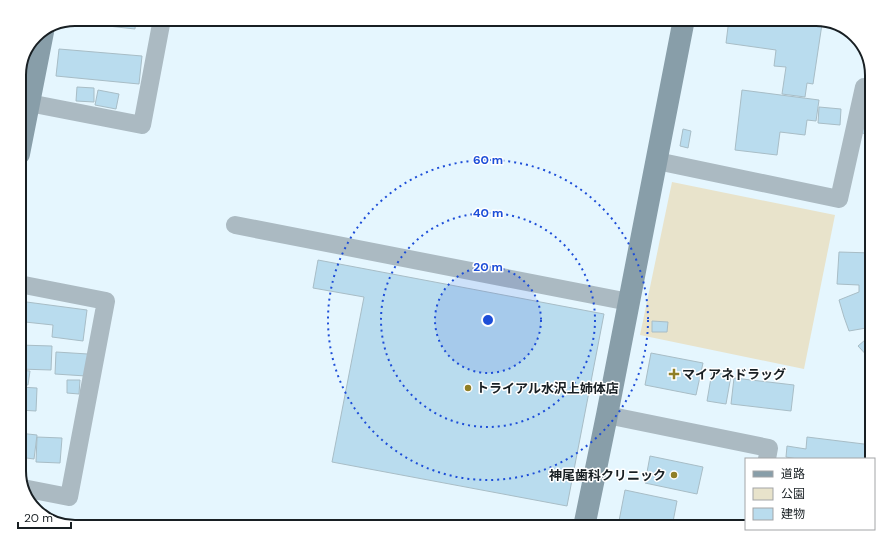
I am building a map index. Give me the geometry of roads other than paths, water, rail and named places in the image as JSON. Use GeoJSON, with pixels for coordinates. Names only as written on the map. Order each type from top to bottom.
{"type":"FeatureCollection","features":[{"type":"Feature","properties":{"kind":"street"},"geometry":{"type":"LineString","coordinates":[[29,103],[142,125],[161,26]]}},
{"type":"Feature","properties":{"kind":"street"},"geometry":{"type":"LineString","coordinates":[[585,520],[683,26]]}},
{"type":"Feature","properties":{"kind":"street"},"geometry":{"type":"LineString","coordinates":[[26,118],[42,39]]}},
{"type":"Feature","properties":{"kind":"street"},"geometry":{"type":"LineString","coordinates":[[657,161],[839,199],[865,87]]}},
{"type":"Feature","properties":{"kind":"street"},"geometry":{"type":"LineString","coordinates":[[235,225],[629,302]]}},
{"type":"Feature","properties":{"kind":"street"},"geometry":{"type":"LineString","coordinates":[[26,285],[106,301],[69,498],[30,489]]}},
{"type":"Feature","properties":{"kind":"street"},"geometry":{"type":"LineString","coordinates":[[607,415],[769,448],[767,458]]}},
{"type":"Feature","properties":{"kind":"place","name":"マイアネドラッグ"},"geometry":{"type":"Point","coordinates":[674,374]}},
{"type":"Feature","properties":{"kind":"place","name":"トライアル水沢上姉体店"},"geometry":{"type":"Point","coordinates":[468,388]}},
{"type":"Feature","properties":{"kind":"place","name":"神尾歯科クリニック"},"geometry":{"type":"Point","coordinates":[674,475]}}]}
